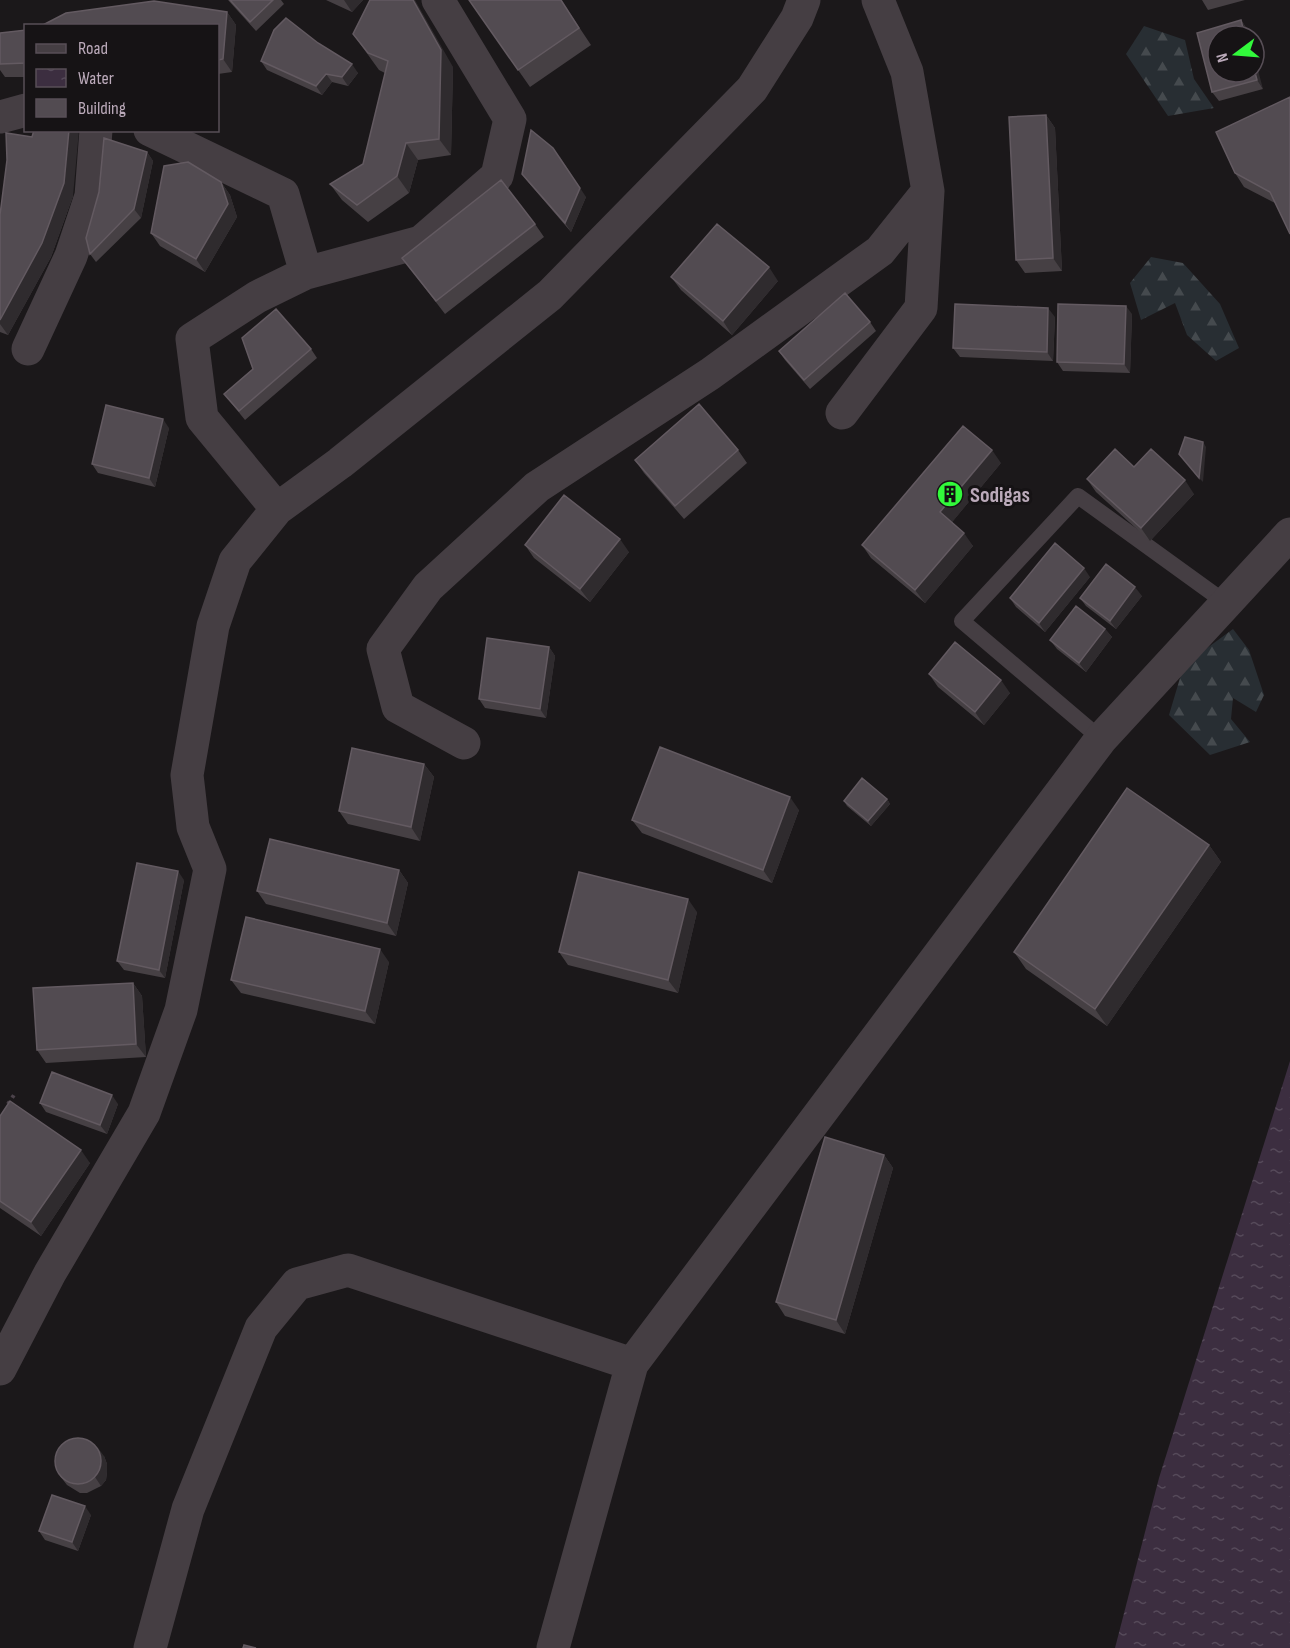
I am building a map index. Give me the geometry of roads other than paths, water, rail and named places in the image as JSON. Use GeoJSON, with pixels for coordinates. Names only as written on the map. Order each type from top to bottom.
{"type":"FeatureCollection","features":[{"type":"Feature","properties":{"kind":"street"},"geometry":{"type":"LineString","coordinates":[[277,509],[202,418],[192,339],[257,297],[306,273],[421,242],[497,176],[510,119],[438,0]]}},
{"type":"Feature","properties":{"kind":"street"},"geometry":{"type":"LineString","coordinates":[[0,1369],[50,1273],[144,1113],[181,1010],[210,869],[193,827],[187,776],[213,626],[235,561],[277,509],[340,463],[550,295],[752,89],[797,18],[804,0]]}},
{"type":"Feature","properties":{"kind":"street"},"geometry":{"type":"LineString","coordinates":[[842,413],[921,308],[928,191],[907,72],[878,0]]}},
{"type":"Feature","properties":{"kind":"street"},"geometry":{"type":"LineString","coordinates":[[0,117],[24,111]]}},
{"type":"Feature","properties":{"kind":"street"},"geometry":{"type":"LineString","coordinates":[[28,349],[71,256],[92,196],[96,132]]}},
{"type":"Feature","properties":{"kind":"street"},"geometry":{"type":"LineString","coordinates":[[154,132],[283,194],[306,273]]}},
{"type":"Feature","properties":{"kind":"street"},"geometry":{"type":"LineString","coordinates":[[464,743],[398,707],[383,649],[428,587],[537,487],[710,374],[880,251],[928,191]]}},
{"type":"Feature","properties":{"kind":"street"},"geometry":{"type":"LineString","coordinates":[[553,1648],[632,1364],[1101,739],[1290,534]]}},
{"type":"Feature","properties":{"kind":"street"},"geometry":{"type":"LineString","coordinates":[[150,1648],[188,1509],[261,1328],[297,1284],[348,1270],[632,1364]]}},
{"type":"Feature","properties":{"kind":"lane"},"geometry":{"type":"LineString","coordinates":[[1101,739],[962,621],[1078,496],[1226,603]]}},
{"type":"Feature","properties":{"kind":"water"},"geometry":{"type":"Polygon","coordinates":[[[1290,1061],[1290,1648],[1115,1648],[1159,1478],[1290,1061]]]}},
{"type":"Feature","properties":{"kind":"place","name":"Sodigas"},"geometry":{"type":"Point","coordinates":[950,494]}}]}
